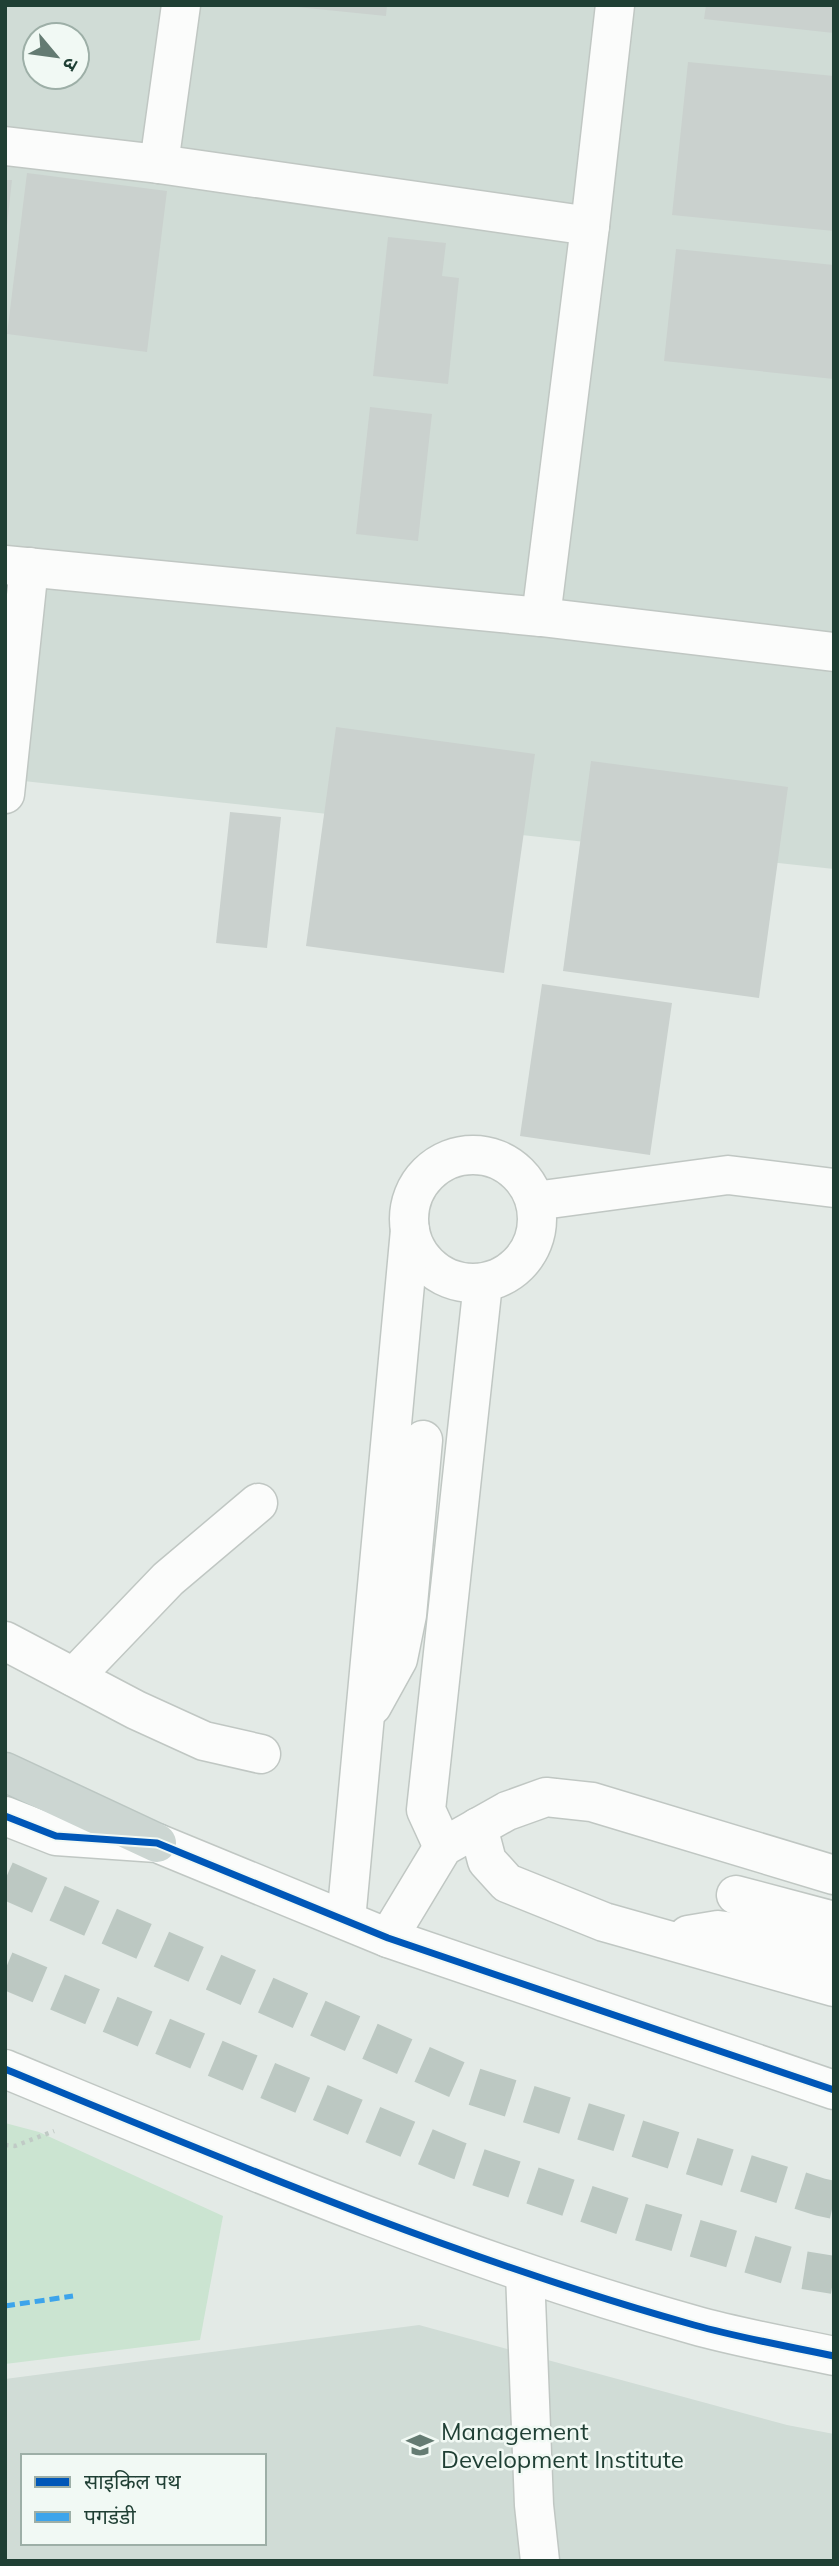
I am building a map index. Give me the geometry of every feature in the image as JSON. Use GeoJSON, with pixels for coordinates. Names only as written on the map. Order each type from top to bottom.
{"type":"FeatureCollection","features":[{"type":"Feature","properties":{"kind":"main road"},"geometry":{"type":"LineString","coordinates":[[5,1772],[157,1843]]}},
{"type":"Feature","properties":{"kind":"street"},"geometry":{"type":"LineString","coordinates":[[159,164],[181,5]]}},
{"type":"Feature","properties":{"kind":"street"},"geometry":{"type":"LineString","coordinates":[[541,617],[615,5]]}},
{"type":"Feature","properties":{"kind":"street"},"geometry":{"type":"LineString","coordinates":[[5,146],[159,164],[590,226]]}},
{"type":"Feature","properties":{"kind":"street"},"geometry":{"type":"LineString","coordinates":[[5,794],[17,566],[541,617],[834,653]]}},
{"type":"Feature","properties":{"kind":"street"},"geometry":{"type":"LineString","coordinates":[[346,1920],[410,1209],[416,1190],[428,1174],[446,1161],[467,1155],[489,1157],[509,1166],[525,1181],[535,1201],[537,1223],[532,1244],[520,1263],[503,1276],[483,1283],[464,1283],[444,1277],[428,1265],[416,1248],[410,1230]]}},
{"type":"Feature","properties":{"kind":"street"},"geometry":{"type":"LineString","coordinates":[[535,1201],[729,1175],[834,1188]]}},
{"type":"Feature","properties":{"kind":"street"},"geometry":{"type":"LineString","coordinates":[[443,1847],[426,1810],[483,1283]]}},
{"type":"Feature","properties":{"kind":"street"},"geometry":{"type":"LineString","coordinates":[[364,1720],[398,1659],[407,1615],[423,1440]]}},
{"type":"Feature","properties":{"kind":"street"},"geometry":{"type":"LineString","coordinates":[[74,1677],[168,1579],[258,1503]]}},
{"type":"Feature","properties":{"kind":"street"},"geometry":{"type":"LineString","coordinates":[[5,1641],[136,1710],[204,1741],[261,1754]]}},
{"type":"Feature","properties":{"kind":"street"},"geometry":{"type":"LineString","coordinates":[[388,1937],[443,1847],[507,1811],[546,1797],[592,1802],[834,1875]]}},
{"type":"Feature","properties":{"kind":"street"},"geometry":{"type":"LineString","coordinates":[[5,1816],[56,1836],[157,1843],[388,1937],[834,2090]]}},
{"type":"Feature","properties":{"kind":"street"},"geometry":{"type":"LineString","coordinates":[[478,1827],[487,1861],[507,1883],[604,1922],[834,1987]]}},
{"type":"Feature","properties":{"kind":"street"},"geometry":{"type":"LineString","coordinates":[[736,1895],[834,1921]]}},
{"type":"Feature","properties":{"kind":"street"},"geometry":{"type":"LineString","coordinates":[[665,1939],[718,1930],[764,1936],[834,1953]]}},
{"type":"Feature","properties":{"kind":"street"},"geometry":{"type":"LineString","coordinates":[[5,2069],[233,2164],[525,2273],[696,2326],[834,2356]]}},
{"type":"Feature","properties":{"kind":"street"},"geometry":{"type":"LineString","coordinates":[[525,2273],[534,2505],[540,2561]]}},
{"type":"Feature","properties":{"kind":"shaded area"},"geometry":{"type":"Polygon","coordinates":[[[5,5],[834,5],[834,869],[5,779],[5,5]]]}},
{"type":"Feature","properties":{"kind":"shaded area","name":"Management Development Institute"},"geometry":{"type":"Polygon","coordinates":[[[419,2325],[787,2425],[834,2434],[834,2561],[5,2561],[5,2379],[419,2325]]]}},
{"type":"Feature","properties":{"kind":"green space"},"geometry":{"type":"Polygon","coordinates":[[[5,2123],[39,2132],[223,2216],[200,2340],[5,2364],[5,2123]]]}},
{"type":"Feature","properties":{"kind":"building"},"geometry":{"type":"Polygon","coordinates":[[[297,5],[387,5],[386,16],[297,5]]]}},
{"type":"Feature","properties":{"kind":"building"},"geometry":{"type":"Polygon","coordinates":[[[706,5],[834,5],[834,33],[704,19],[706,5]]]}},
{"type":"Feature","properties":{"kind":"building"},"geometry":{"type":"Polygon","coordinates":[[[688,62],[834,76],[834,231],[672,215],[688,62]]]}},
{"type":"Feature","properties":{"kind":"building"},"geometry":{"type":"Polygon","coordinates":[[[27,173],[167,191],[147,352],[7,334],[27,173]]]}},
{"type":"Feature","properties":{"kind":"building"},"geometry":{"type":"Polygon","coordinates":[[[5,180],[12,180],[7,225],[5,225],[5,180]]]}},
{"type":"Feature","properties":{"kind":"building"},"geometry":{"type":"Polygon","coordinates":[[[388,237],[446,243],[442,276],[459,278],[448,384],[373,376],[388,237]]]}},
{"type":"Feature","properties":{"kind":"building"},"geometry":{"type":"Polygon","coordinates":[[[676,249],[834,265],[834,379],[664,361],[676,249]]]}},
{"type":"Feature","properties":{"kind":"building"},"geometry":{"type":"Polygon","coordinates":[[[370,407],[432,414],[418,541],[356,534],[370,407]]]}},
{"type":"Feature","properties":{"kind":"building"},"geometry":{"type":"Polygon","coordinates":[[[336,727],[535,754],[504,973],[306,946],[336,727]]]}},
{"type":"Feature","properties":{"kind":"building"},"geometry":{"type":"Polygon","coordinates":[[[591,761],[788,787],[759,998],[563,971],[591,761]]]}},
{"type":"Feature","properties":{"kind":"building"},"geometry":{"type":"Polygon","coordinates":[[[230,812],[281,817],[267,948],[216,943],[230,812]]]}},
{"type":"Feature","properties":{"kind":"building"},"geometry":{"type":"Polygon","coordinates":[[[542,984],[672,1003],[650,1155],[520,1136],[542,984]]]}},
{"type":"Feature","properties":{"kind":"tunnel"},"geometry":{"type":"LineString","coordinates":[[5,1880],[469,2085],[834,2200]]}},
{"type":"Feature","properties":{"kind":"tunnel"},"geometry":{"type":"LineString","coordinates":[[5,1970],[457,2160],[637,2221],[803,2270],[834,2275]]}},
{"type":"Feature","properties":{"kind":"marked path"},"geometry":{"type":"LineString","coordinates":[[5,2306],[73,2296]]}},
{"type":"Feature","properties":{"kind":"cycle path"},"geometry":{"type":"LineString","coordinates":[[5,1816],[56,1836],[157,1843],[388,1938],[834,2090]]}},
{"type":"Feature","properties":{"kind":"cycle path"},"geometry":{"type":"LineString","coordinates":[[5,2069],[346,2208],[432,2240],[606,2299],[694,2325],[834,2356]]}},
{"type":"Feature","properties":{"kind":"place","name":"Management Development Institute"},"geometry":{"type":"Point","coordinates":[420,2445]}}]}
